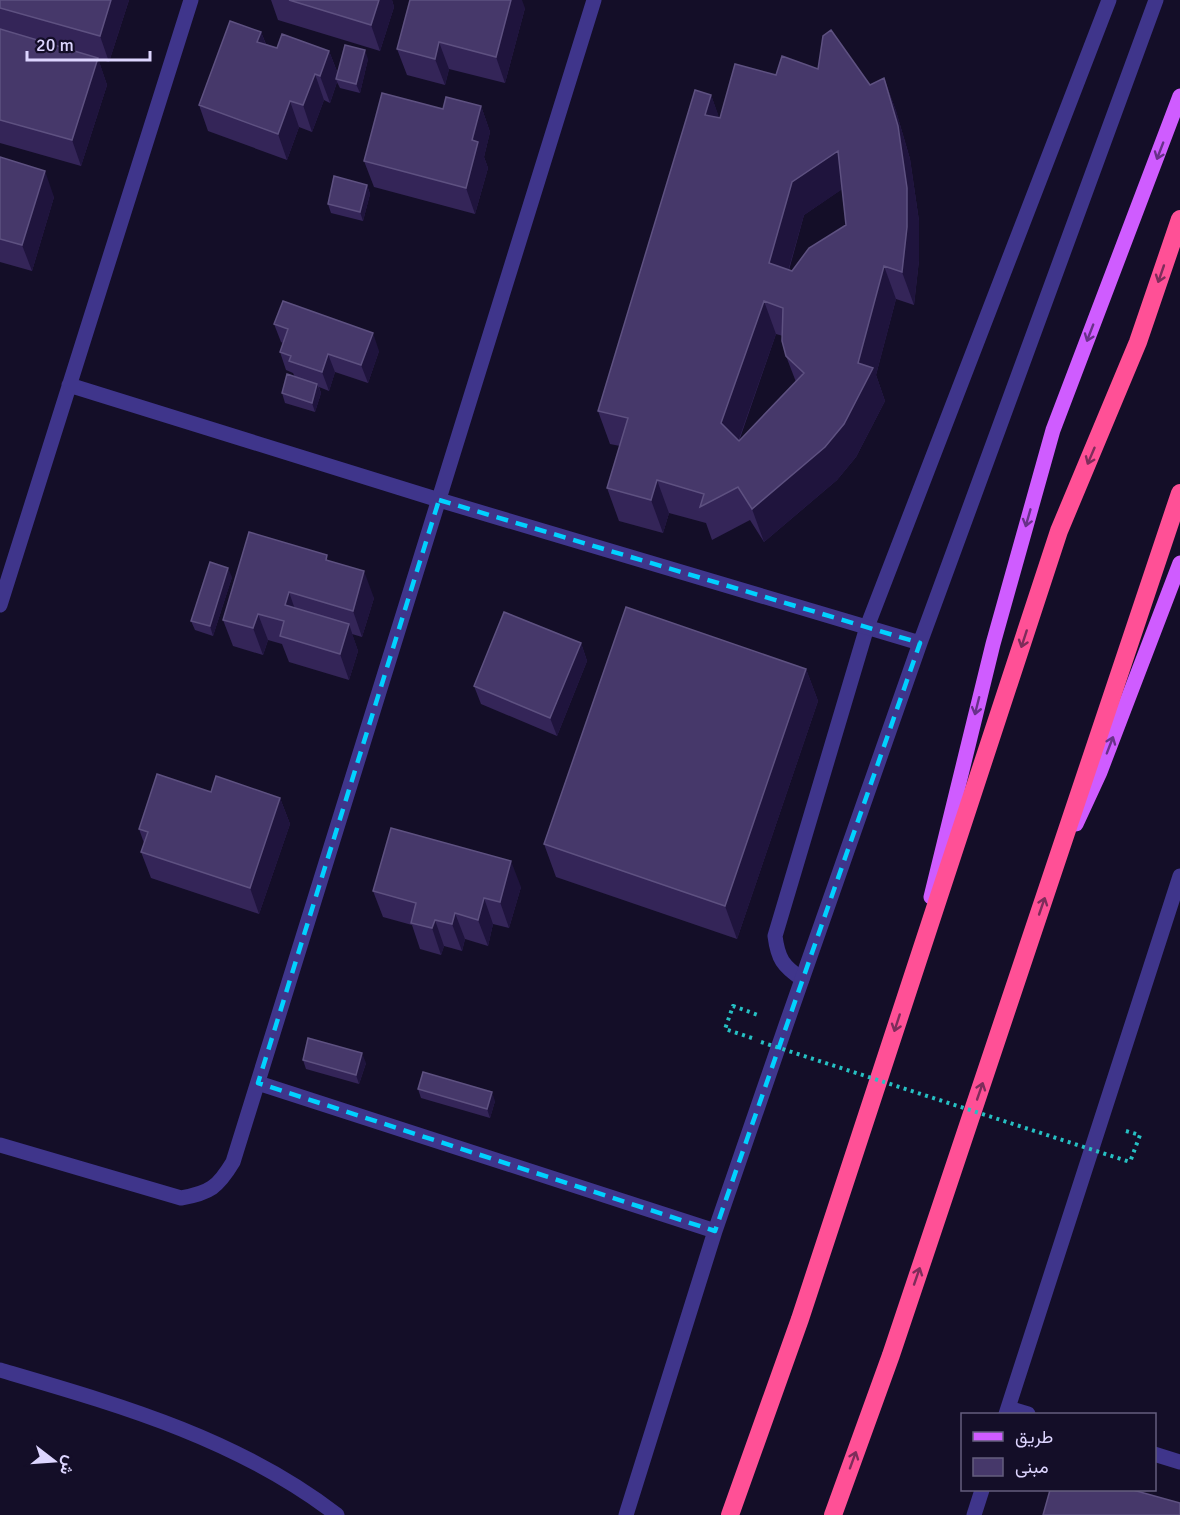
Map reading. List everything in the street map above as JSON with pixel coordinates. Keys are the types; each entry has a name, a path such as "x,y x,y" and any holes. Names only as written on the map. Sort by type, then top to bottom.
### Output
{"highway":[{"path":"730,1515 800,1319 1059,531 1138,342 1180,219"},
{"path":"833,1515 891,1355 1180,493"}],"main road":[{"path":"908,990 993,644 1053,430 1180,96"},
{"path":"1052,875 1100,772 1180,563"}],"street":[{"path":"0,605 191,0"},
{"path":"0,1145 181,1198 204,1194 222,1181 233,1162 594,0"},
{"path":"802,979 787,969 777,954 775,936 867,627 1109,0"},
{"path":"626,1515 715,1231 802,979 920,643 1156,0"},
{"path":"69,385 439,500 920,643"},
{"path":"1007,1411 1180,876"},
{"path":"258,1083 715,1231"},
{"path":"0,1370 101,1399 178,1426 252,1460 322,1503 337,1515"},
{"path":"1156,1454 1180,1462"},
{"path":"974,1515 982,1491"}],"path":[{"path":"786,1025 733,1006 725,1029 1130,1162 1140,1135"}],"highlighted area":[{"path":"439,500 920,643 715,1231 258,1083"}],"building":[{"path":"0,0 111,0 100,36 0,8"},
{"path":"289,0 379,0 371,25"},
{"path":"410,0 511,0 496,57 439,42 435,59 397,49"},
{"path":"230,21 261,32 257,42 277,48 282,34 329,51 320,76 315,74 303,105 290,101 278,134 199,105"},
{"path":"0,29 98,58 72,140 0,120"},
{"path":"831,30 870,85 884,78 898,126 907,188 907,227 902,272 884,266 858,363 873,368 844,424 825,447 752,509 738,487 700,507 704,494 657,480 651,500 607,488 628,418 598,411 695,90 711,95 705,115 720,118 735,64 776,75 782,56 818,69 823,36","holes":["838,151 846,225 809,248 792,271 769,263 792,182","764,301 783,308 782,341 786,356 804,373 739,441 721,423"]},
{"path":"345,45 365,50 356,84 336,79"},
{"path":"382,93 443,109 446,97 481,106 472,140 478,142 466,188 364,161"},
{"path":"0,157 45,171 22,245 0,239"},
{"path":"334,176 367,185 360,212 328,204"},
{"path":"283,301 373,333 361,365 328,354 322,372 289,361 291,356 280,352 288,329 274,324"},
{"path":"287,374 317,384 312,403 282,393"},
{"path":"249,532 327,555 326,560 364,571 353,611 289,592 285,605 349,624 340,654 280,636 284,621 258,614 253,628 223,620"},
{"path":"210,562 228,568 210,626 191,621"},
{"path":"626,607 806,669 725,906 544,844"},
{"path":"504,612 581,643 550,718 474,686"},
{"path":"157,774 211,792 216,776 280,798 250,888 141,852 148,832 139,829"},
{"path":"391,828 511,861 500,902 484,898 478,920 455,913 452,924 435,920 432,928 411,923 416,903 373,891"},
{"path":"308,1038 362,1053 356,1075 303,1060"},
{"path":"423,1072 492,1092 487,1109 418,1089"},
{"path":"1050,1491 1137,1491 1180,1503 1180,1515 1043,1515"}]}
